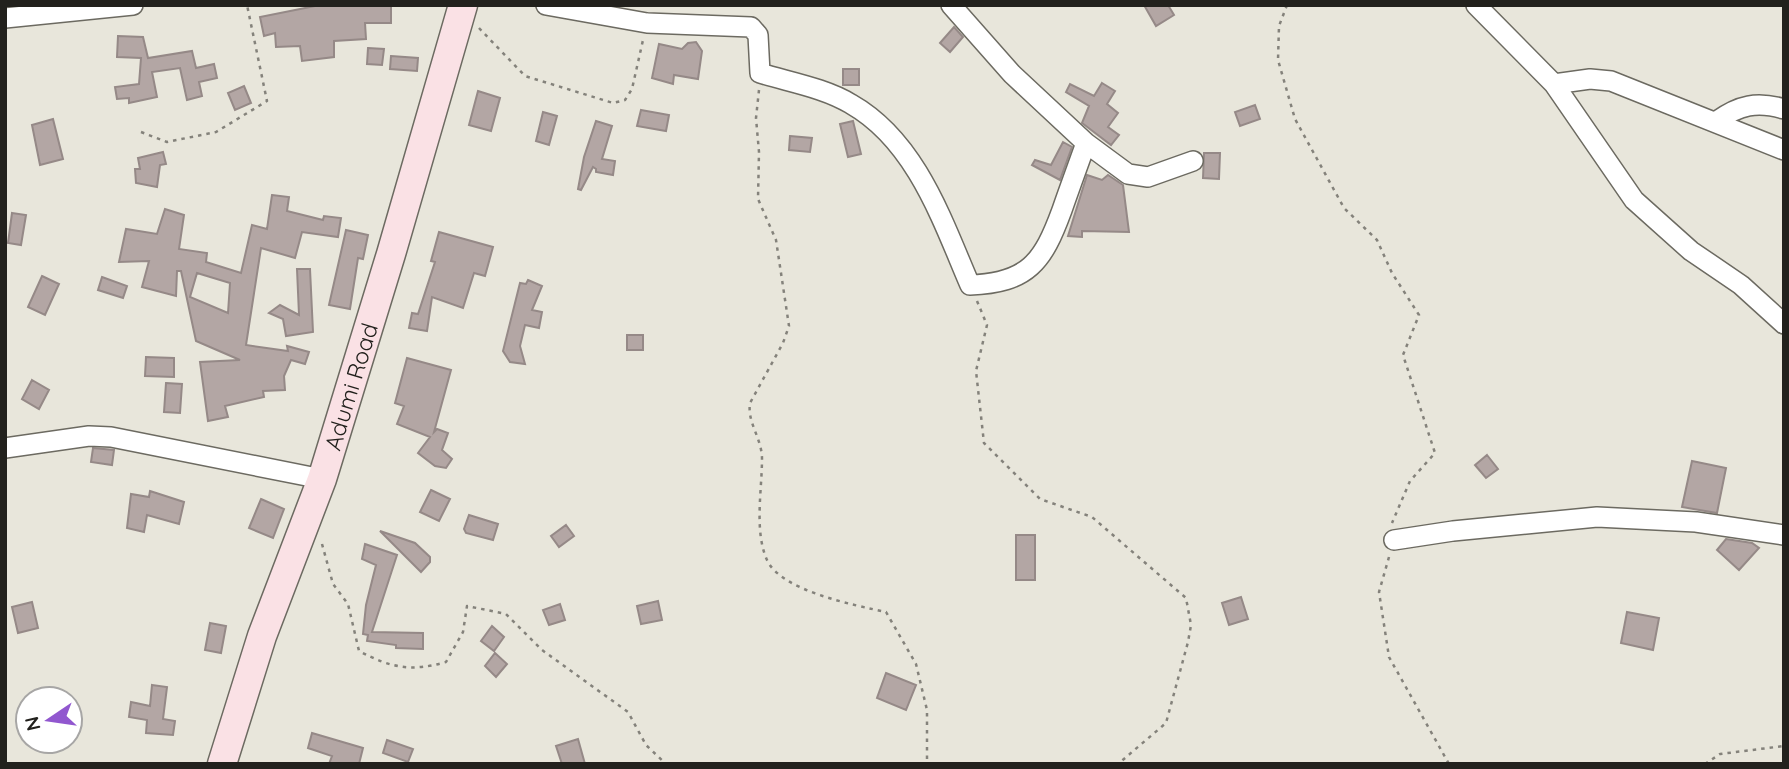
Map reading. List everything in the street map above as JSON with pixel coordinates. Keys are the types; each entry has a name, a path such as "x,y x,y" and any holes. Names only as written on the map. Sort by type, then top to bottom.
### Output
{"main road":[{"name":"Adumi Road","path":"222,764 262,636 322,479 463,6"}],"street":[{"path":"5,18 133,5"},
{"path":"546,5 647,23 751,27 758,35 760,73 849,102 870,115 889,135 920,177 970,285 995,284 1016,277 1032,267 1048,247 1086,143"},
{"path":"951,5 1012,74 1086,143 1128,174 1140,178 1193,161"},
{"path":"1476,5 1554,84 1634,200 1691,251 1741,285 1784,324"},
{"path":"1554,84 1590,79 1611,82 1717,121 1784,150"},
{"path":"1717,121 1734,109 1752,104 1784,109"},
{"path":"5,448 89,436 111,437 322,479"},
{"path":"1394,540 1453,531 1597,517 1696,522 1784,535"}],"path":[{"path":"141,132 167,142 216,132 267,101 247,5"},
{"path":"1287,5 1279,26 1278,60 1295,119 1345,208 1377,240 1392,273 1419,315 1403,355 1435,453 1410,481 1392,518 1394,540 1379,592 1389,657 1449,764"},
{"path":"463,6 485,38 525,76 613,103 625,100 632,89 647,23"},
{"path":"760,73 755,118 759,152 758,200 776,240 789,326 783,344 750,403 748,413 762,445 761,523 766,559 777,577 841,602 886,612 916,664 927,710 926,764"},
{"path":"970,285 986,325 976,371 984,443 1040,499 1092,517 1186,598 1191,625 1166,723 1118,764"},
{"path":"320,539 333,584 348,604 359,651 383,664 420,669 446,662 464,632 467,606 506,614 542,650 628,712 646,745 666,764"},
{"path":"1705,764 1720,754 1784,746"}],"building":[{"path":"320,5 391,5 391,23 365,23 366,39 334,41 334,57 302,61 300,46 276,47 275,33 264,36 260,17"},
{"path":"1144,5 1168,5 1174,15 1156,26"},
{"path":"954,27 963,37 950,52 940,43"},
{"path":"118,36 143,37 148,58 192,51 196,68 214,64 217,78 199,82 202,96 187,100 180,68 152,72 157,97 129,103 129,98 117,99 115,87 139,84 141,58 117,57"},
{"path":"696,42 702,51 698,79 674,75 673,84 652,78 659,44 682,49 688,43"},
{"path":"368,48 384,49 382,65 367,64"},
{"path":"391,56 418,58 417,71 390,69"},
{"path":"843,69 859,69 859,85 843,85"},
{"path":"1102,83 1115,91 1107,104 1118,113 1108,127 1119,135 1111,145 1082,123 1089,106 1066,92 1070,84 1094,96"},
{"path":"244,86 251,103 235,110 228,93"},
{"path":"478,91 500,98 491,131 469,125"},
{"path":"1255,105 1260,119 1240,126 1235,112"},
{"path":"641,110 669,115 666,131 637,126"},
{"path":"543,112 557,116 549,145 536,141"},
{"path":"53,119 63,159 40,165 32,125"},
{"path":"596,121 612,126 602,159 615,161 613,175 596,172 593,167 581,190 578,189 584,157"},
{"path":"853,121 861,154 848,157 840,124"},
{"path":"790,136 812,138 810,152 789,150"},
{"path":"1063,142 1072,147 1060,180 1032,165 1035,160 1051,165"},
{"path":"163,152 166,164 160,165 157,187 136,183 135,169 140,169 138,158"},
{"path":"1204,153 1220,153 1219,179 1203,178"},
{"path":"1087,175 1102,180 1108,175 1123,185 1129,232 1082,231 1082,237 1068,236"},
{"path":"272,195 289,197 287,211 323,220 324,216 341,218 338,237 302,232 295,258 261,248 246,345 288,351 287,346 309,352 305,364 291,360 284,376 285,390 263,391 264,397 225,406 228,417 208,421 200,362 240,360 196,341 181,271 177,271 176,296 142,287 149,261 119,262 126,229 157,234 165,209 184,215 179,249 207,253 206,262 241,273 252,225 267,229","holes":["197,273 230,283 228,313 190,297"]},
{"path":"12,213 26,215 21,245 8,243"},
{"path":"346,230 368,235 363,259 358,258 350,309 329,305"},
{"path":"439,232 493,247 485,276 474,273 463,308 432,297 427,331 409,328 412,313 418,314 435,262 431,261"},
{"path":"297,269 310,269 313,332 286,336 283,319 269,313 280,305 299,315"},
{"path":"42,276 59,284 45,315 28,307"},
{"path":"102,277 127,286 123,298 98,290"},
{"path":"528,280 542,286 532,310 542,312 539,328 525,325 520,346 525,364 510,362 503,351 520,283 526,284"},
{"path":"627,335 643,335 643,350 627,350"},
{"path":"146,357 174,358 174,377 145,376"},
{"path":"407,358 451,370 434,432 437,429 448,433 442,450 452,459 446,468 435,466 418,453 430,437 397,424 404,406 395,403"},
{"path":"32,380 49,390 39,409 22,399"},
{"path":"166,383 182,384 180,413 164,412"},
{"path":"93,448 114,450 112,465 91,462"},
{"path":"1487,455 1498,469 1486,478 1475,465"},
{"path":"1692,461 1726,468 1717,513 1682,507"},
{"path":"431,490 450,499 439,521 420,512"},
{"path":"150,491 184,502 179,524 147,515 144,532 127,528 131,494 149,497"},
{"path":"261,499 284,509 273,538 249,528"},
{"path":"469,515 498,524 493,540 466,533 464,529"},
{"path":"566,525 574,536 559,547 551,536"},
{"path":"380,531 415,543 430,557 430,562 421,572"},
{"path":"1016,535 1035,535 1035,580 1016,580"},
{"path":"1726,539 1752,543 1759,548 1739,570 1717,550"},
{"path":"365,544 397,555 372,632 423,633 423,649 396,648 396,645 367,641 368,635 363,634 366,605 376,565 362,559"},
{"path":"1241,597 1248,619 1229,625 1222,603"},
{"path":"658,601 662,620 641,624 637,606"},
{"path":"32,602 38,628 18,633 12,607"},
{"path":"560,604 565,620 549,625 543,610"},
{"path":"1627,612 1659,618 1653,650 1621,643"},
{"path":"210,623 226,626 221,653 205,650"},
{"path":"492,626 504,637 494,651 481,641"},
{"path":"495,653 507,664 496,677 485,666"},
{"path":"886,673 916,685 906,710 877,698"},
{"path":"152,685 167,687 163,719 175,721 173,735 146,733 147,720 129,717 131,702 150,706"},
{"path":"312,733 363,748 359,764 329,764 332,756 308,748"},
{"path":"578,739 585,764 562,764 556,746"},
{"path":"387,740 413,749 408,762 383,753"}]}
